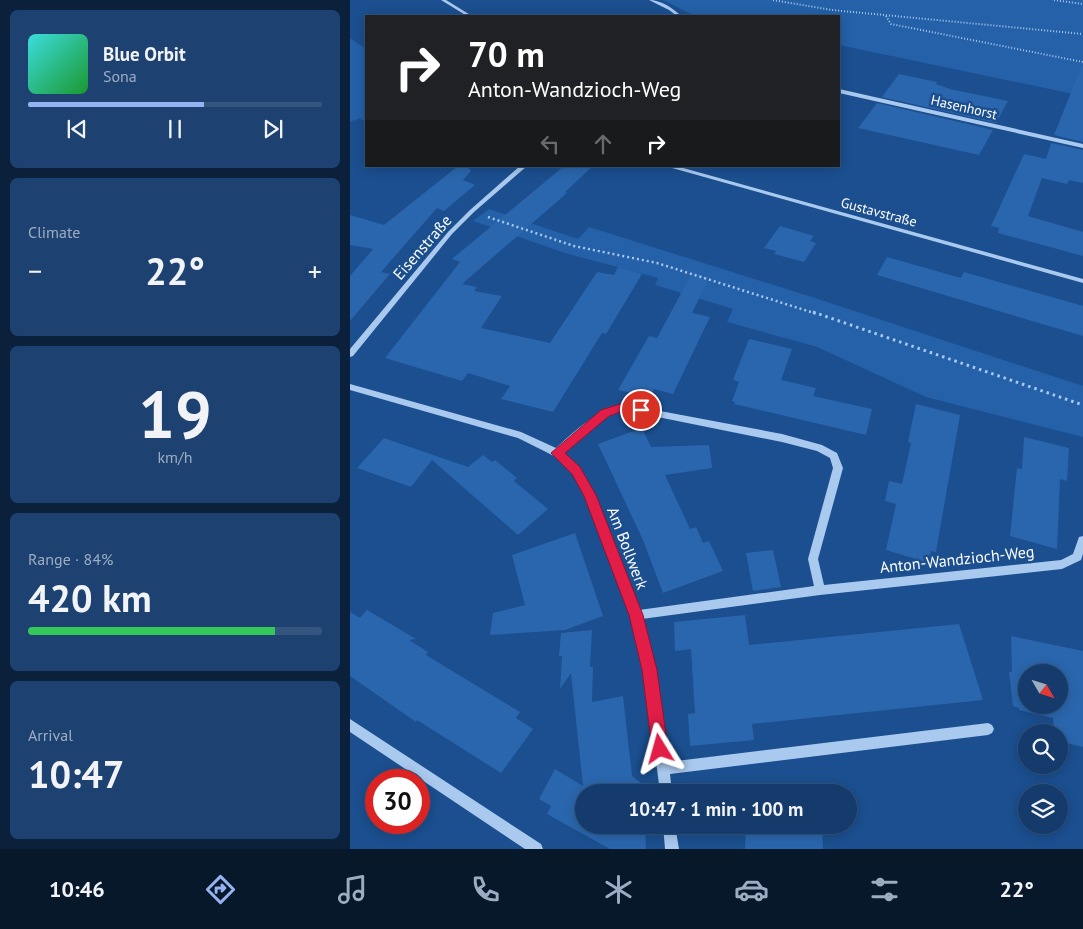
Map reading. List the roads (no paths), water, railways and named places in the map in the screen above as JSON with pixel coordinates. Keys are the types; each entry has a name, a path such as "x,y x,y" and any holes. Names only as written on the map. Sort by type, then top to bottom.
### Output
{"street":[{"path":"443,0 468,15"},
{"path":"651,0 671,9 678,15"},
{"name":"Hasenhorst","path":"840,91 1083,146"},
{"name":"Eisenstraße","path":"350,354 450,233 472,211 523,167"},
{"name":"Gustavstraße","path":"672,167 1083,281"},
{"name":"Am Bollwerk","path":"350,386 521,435 557,453 576,470 590,495 636,615 650,670 665,784"},
{"path":"557,453 597,418 613,409 623,407 782,438 828,451 834,456 838,468 813,559 820,590"},
{"name":"Anton-Wandzioch-Weg","path":"636,615 820,590 1062,564 1077,557 1083,540"},
{"path":"350,725 536,849"},
{"path":"663,769 988,728"},
{"path":"670,834 672,849"}]}
